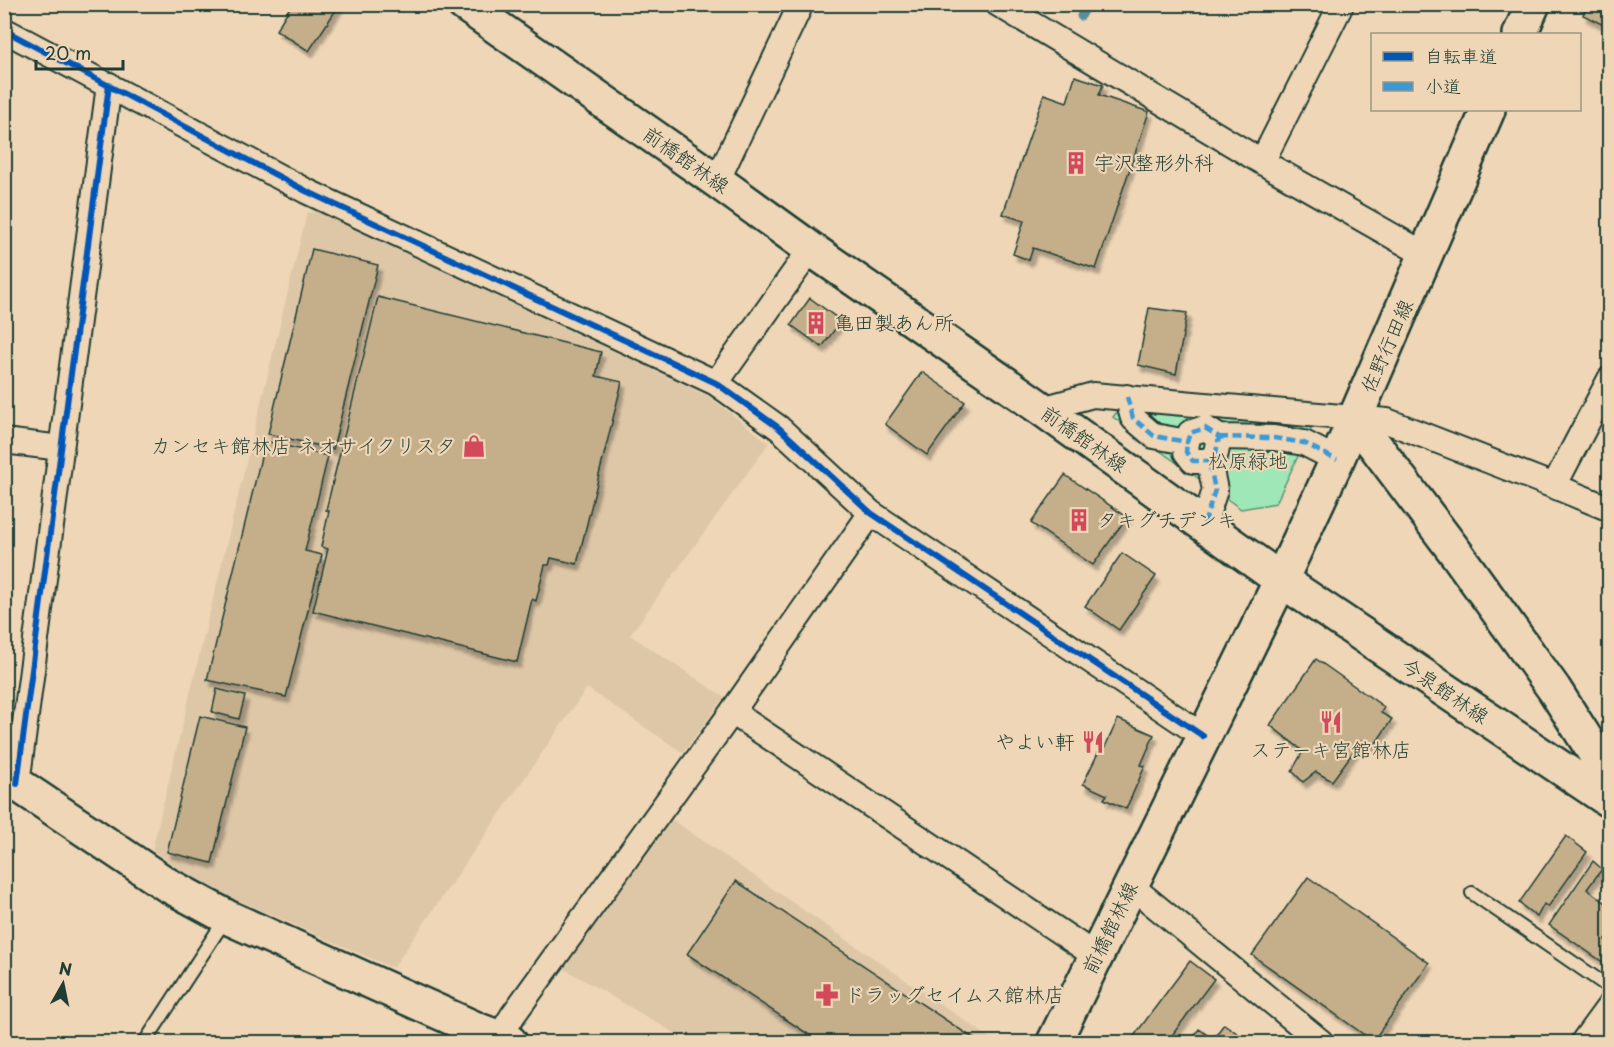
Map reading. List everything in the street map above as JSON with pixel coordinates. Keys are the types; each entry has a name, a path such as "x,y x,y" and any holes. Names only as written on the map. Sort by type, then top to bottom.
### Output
{"main road":[{"name":"前橋館林線","path":"464,4 1042,409 1281,580 1054,1042"},
{"path":"1520,33 1533,4"},
{"name":"佐野行田線","path":"1281,580 1337,460 1488,111"},
{"path":"1355,419 1554,688 1610,777"},
{"name":"今泉館林線","path":"1281,580 1610,801"},
{"path":"11,783 166,884 227,917 491,1038"}],"street":[{"path":"717,182 801,4"},
{"path":"998,4 1262,162 1426,255"},
{"path":"1262,162 1341,5 1339,4"},
{"path":"4,30 306,191 716,383 779,428 871,513 1203,736"},
{"path":"11,783 61,448 109,85"},
{"path":"716,383 811,249"},
{"path":"1554,486 1610,379"},
{"path":"1042,409 1093,395 1387,421 1610,509"},
{"path":"1127,397 1133,418 1154,436 1187,442"},
{"path":"1219,437 1216,453 1209,461 1193,461 1186,452 1190,433 1205,428 1219,437 1274,438 1304,443 1337,460"},
{"path":"4,441 61,448"},
{"path":"1204,525 1215,490 1209,461"},
{"path":"491,1038 513,1015 732,712 871,513"},
{"path":"732,712 1096,956"},
{"path":"1130,885 1321,1042"},
{"path":"1582,1042 1610,1005"}],"lane":[{"path":"1472,893 1610,988"},
{"path":"146,1042 227,917"}],"shaded area":[{"path":"321,211 710,397 769,443 630,635 724,697 683,753 587,688 393,968 201,884 152,850 307,213"},
{"path":"671,819 996,1042 690,1042 563,968"}],"green space":[{"name":"松原緑地","path":"1122,405 1313,424 1276,503 1241,509 1113,417"}],"building":[{"path":"292,4 340,4 309,51 276,30"},
{"path":"1588,4 1610,4 1610,28 1583,15"},
{"name":"宇沢整形外科","path":"1075,76 1103,85 1099,95 1149,112 1096,269 1033,248 1029,260 1013,254 1024,221 1003,214 1044,94 1067,102"},
{"path":"312,249 378,265 333,449 268,434"},
{"name":"カンセキ館林店 ネオサイクリスタ","path":"378,297 601,352 596,376 622,382 577,564 551,558 549,565 545,565 536,601 532,599 517,662 313,611 328,549 321,547 329,511 326,510"},
{"name":"亀田製あん所","path":"810,298 841,321 822,347 791,325"},
{"path":"1149,308 1187,313 1176,374 1138,365"},
{"path":"922,372 965,402 927,455 885,424"},
{"path":"265,441 328,456 305,551 322,555 286,697 207,680"},
{"name":"タキグチデンキ","path":"1065,475 1127,517 1093,565 1031,523"},
{"path":"1122,553 1156,576 1119,630 1085,606"},
{"name":"ステーキ宮館林店","path":"1316,659 1384,707 1381,713 1392,719 1374,746 1362,740 1332,781 1316,772 1303,782 1292,771 1303,751 1270,725"},
{"path":"217,689 245,696 239,719 212,712"},
{"path":"200,716 245,727 212,863 167,852"},
{"path":"1118,719 1154,735 1141,765 1145,766 1126,809 1104,799 1107,795 1083,784 1101,747 1104,749"},
{"path":"1566,836 1587,852 1548,907 1544,904 1537,917 1519,903"},
{"path":"1593,861 1602,869 1587,889 1610,906 1610,935 1605,940 1610,944 1610,967 1549,925"},
{"path":"1308,877 1429,963 1373,1041 1252,955"},
{"path":"736,881 979,1042 820,1042 687,954"},
{"path":"1190,961 1214,979 1167,1042 1143,1042 1134,1036"},
{"path":"1224,1024 1250,1042 1190,1042 1199,1029 1213,1039"}],"waterway":[{"path":"1081,16 1088,4"}],"marked path":[{"path":"1127,397 1133,418 1154,436 1187,442 1190,433 1205,428 1219,437 1216,453 1209,461 1193,461 1186,452 1187,442"},
{"path":"1219,437 1274,438 1304,443 1337,460"},
{"path":"1204,524 1215,490 1209,461"}],"cycle path":[{"path":"4,30 306,191 716,383 779,428 871,513 1203,736"},
{"path":"17,784 109,85"}],"place":[{"name":"宇沢整形外科","path":"1076,163"},
{"name":"亀田製あん所","path":"816,323"},
{"name":"カンセキ館林店 ネオサイクリスタ","path":"474,446"},
{"name":"タキグチデンキ","path":"1079,520"},
{"name":"ステーキ宮館林店","path":"1331,722"},
{"name":"やよい軒","path":"1093,742"},
{"name":"ドラッグセイムス館林店","path":"827,995"}]}
